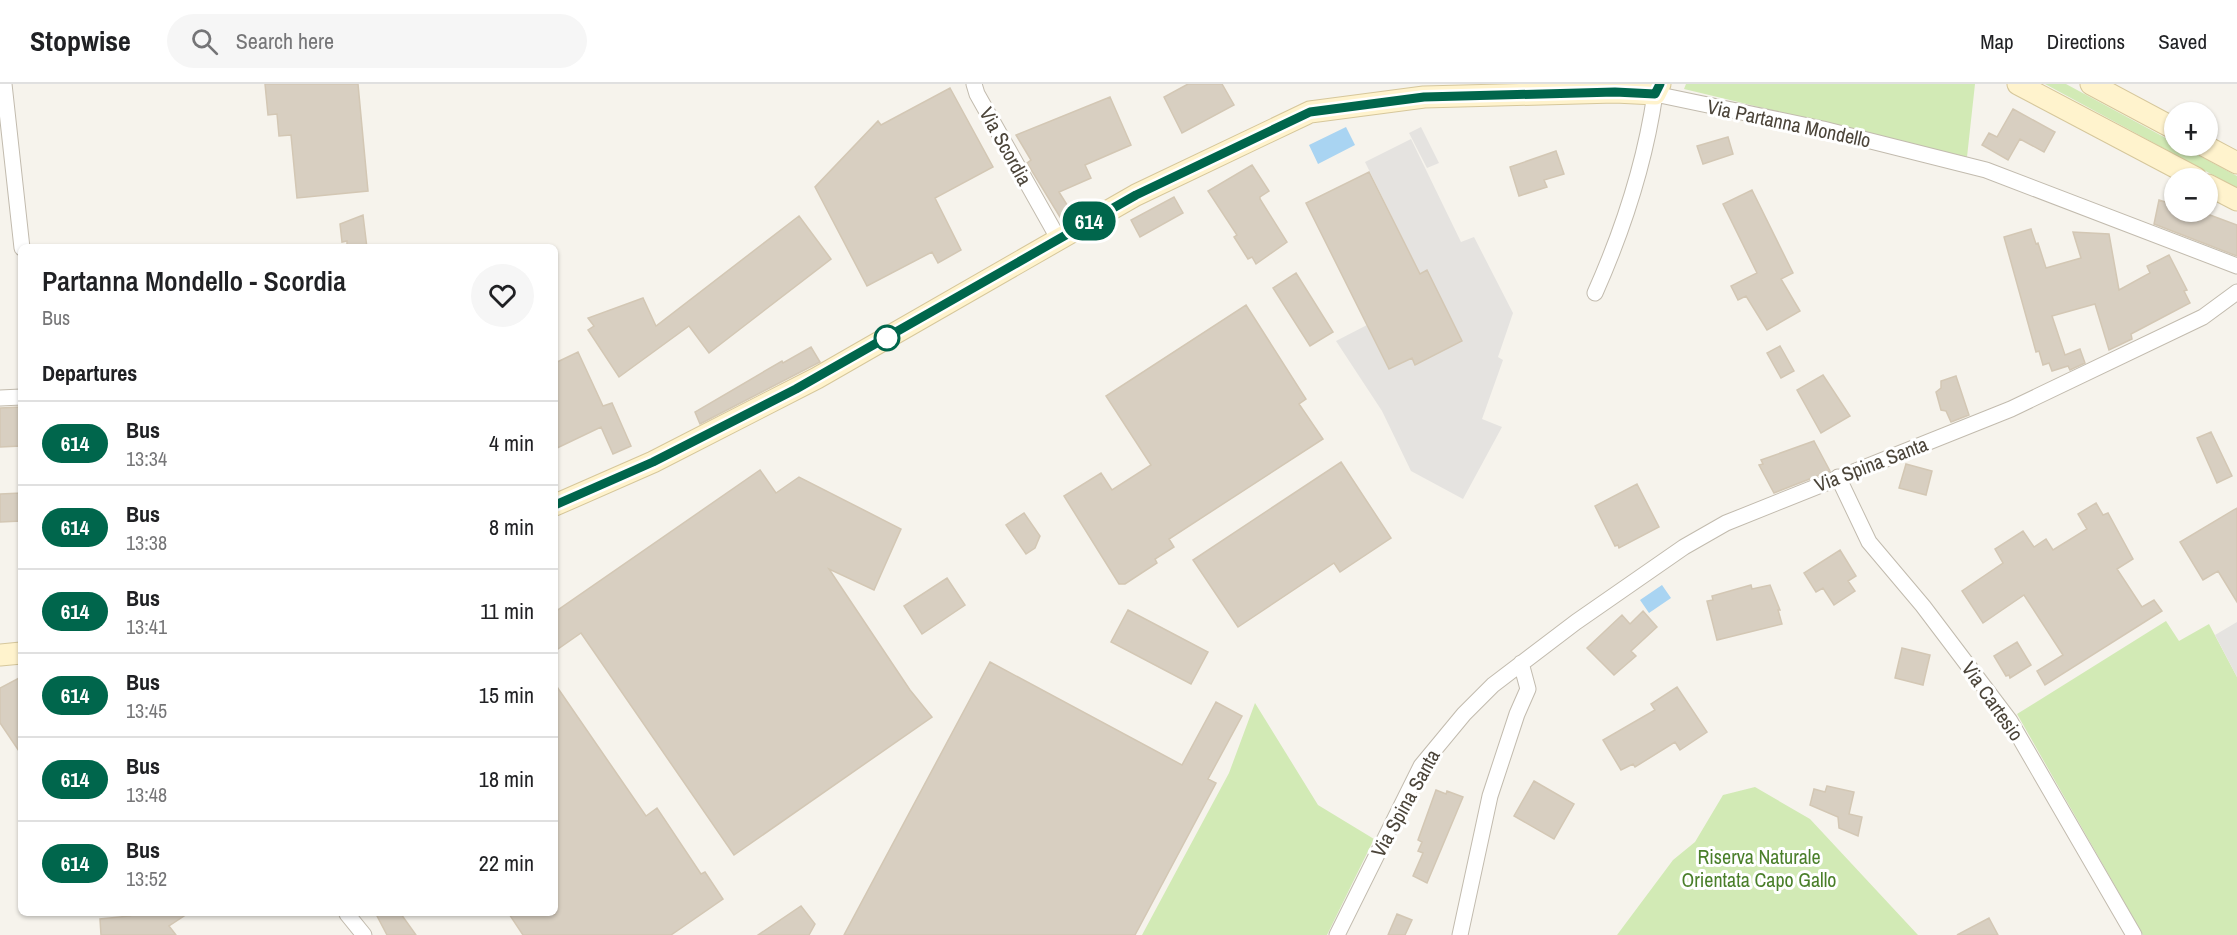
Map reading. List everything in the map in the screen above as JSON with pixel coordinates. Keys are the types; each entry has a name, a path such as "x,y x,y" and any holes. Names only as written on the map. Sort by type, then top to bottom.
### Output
{"main road":[{"path":"2018,84 2177,168"},
{"path":"2091,84 2164,123"},
{"name":"Via Partanna Mondello","path":"558,504 653,462 817,378 1147,189 1310,112 1424,97 1616,88 1658,89"},
{"path":"2218,153 2237,163"},
{"path":"2218,190 2237,200"},
{"path":"0,656 18,653"}],"street":[{"path":"4,84 5,137 21,244"},
{"name":"Via Scordia","path":"975,84 977,94 1058,238"},
{"path":"1595,293 1614,251 1635,187 1658,89"},
{"name":"Via Partanna Mondello","path":"1658,89 1986,170 2237,266"},
{"name":"Via Spina Santa","path":"1337,935 1421,766 1464,714 1493,685 1521,663 1684,547 1726,523 2011,409 2203,317 2237,292"},
{"path":"0,398 18,397"},
{"name":"Via Cartesio","path":"1838,477 1869,542 1923,606 2010,721 2134,935"},
{"path":"1459,933 1490,796 1517,714 1528,689 1521,663"},
{"path":"349,916 364,935"}],"green space":[{"path":"1686,84 1975,84 1967,157 1684,89"},
{"path":"2045,84 2066,84 2164,137 2164,148"},
{"path":"2178,156 2200,156 2237,176 2237,188 2218,178 2218,168 2200,168"},
{"path":"2166,621 2179,641 2209,624 2237,677 2237,935 2143,935 2017,714"},
{"path":"1255,703 1318,805 1374,839 1327,935 1142,935 1229,773"},
{"name":"Riserva Naturale Orientata Capo Gallo","path":"1755,787 1810,819 1918,935 1617,935 1673,860 1695,842 1723,795"}],"shaded area":[{"path":"1421,127 1439,163 1427,168 1409,133"},
{"path":"1411,139 1461,242 1474,237 1513,313 1498,357 1503,360 1482,419 1502,427 1463,499 1411,471 1382,411 1336,341 1367,325 1389,369 1412,358 1416,364 1462,341 1427,271 1420,274 1365,162"},
{"path":"2237,622 2237,677 2215,635"}],"water":[{"path":"1346,127 1355,145 1318,164 1309,145"},
{"path":"1662,585 1671,598 1649,613 1640,600"}],"building":[{"path":"265,84 358,84 368,191 297,198 291,135 279,136 277,114 268,115"},
{"path":"1188,84 1222,84 1234,105 1182,133 1164,97"},
{"path":"950,88 993,167 935,198 961,250 938,263 932,252 867,286 815,187 878,121 881,125"},
{"path":"1110,97 1131,145 1085,165 1091,178 1059,192 1074,216 1063,222 1027,163 1031,160 1016,135"},
{"path":"2013,109 2055,132 2044,152 2020,139 2008,160 1982,145 1989,133 1997,137"},
{"path":"1728,137 1733,154 1703,164 1697,146"},
{"path":"1556,151 1564,174 1544,180 1547,187 1519,196 1510,167"},
{"path":"1252,165 1269,191 1260,199 1287,242 1256,264 1252,257 1248,259 1234,237 1237,235 1208,191"},
{"path":"1369,172 1420,274 1427,270 1462,341 1415,365 1412,358 1389,369 1306,203"},
{"path":"1752,190 1793,273 1781,279 1800,311 1767,330 1746,296 1738,300 1731,286 1757,273 1723,204"},
{"path":"1174,197 1183,213 1140,237 1131,220"},
{"path":"2159,200 2164,202 2164,222 2218,222 2218,218 2237,225 2237,256 2154,224"},
{"path":"363,215 367,244 342,242 340,224"},
{"path":"799,216 831,259 709,353 689,326 619,377 588,330 594,326 588,318 643,298 656,326"},
{"path":"2031,229 2046,268 2081,258 2073,232 2109,234 2119,290 2150,273 2147,266 2169,255 2187,290 2184,291 2190,303 2131,334 2132,339 2109,350 2095,304 2052,316 2065,355 2080,349 2085,363 2070,370 2068,366 2052,371 2049,363 2043,365 2039,351 2036,352 2004,237"},
{"path":"1296,273 1333,332 1310,346 1273,288"},
{"path":"1246,305 1306,399 1299,404 1323,439 1169,539 1174,547 1155,559 1157,563 1125,584 1119,584 1064,496 1101,473 1112,490 1151,465 1106,396"},
{"path":"1780,346 1794,371 1781,378 1767,353"},
{"path":"811,347 820,362 700,424 695,412 782,361 783,363"},
{"path":"578,352 603,406 612,403 631,446 613,454 601,427 558,448 558,362"},
{"path":"1823,375 1850,416 1821,433 1797,390"},
{"path":"1956,376 1969,415 1951,422 1946,411 1941,410 1936,392 1941,388 1941,381"},
{"path":"18,407 18,446 0,447 0,408"},
{"path":"2211,432 2232,476 2217,483 2197,438"},
{"path":"1814,441 1830,471 1774,493 1759,465 1763,464 1761,460"},
{"path":"1341,462 1391,538 1340,572 1334,563 1238,627 1193,560"},
{"path":"1906,464 1932,471 1926,495 1899,488"},
{"path":"760,470 776,493 799,477 901,529 874,590 829,569 910,690 932,717 734,855 581,633 558,649 558,610"},
{"path":"1637,484 1659,527 1619,548 1618,545 1615,546 1595,506"},
{"path":"18,493 18,521 0,522 0,494"},
{"path":"2096,503 2103,515 2108,513 2133,559 2117,569 2142,607 2154,600 2162,611 2045,685 2037,671 2063,655 2024,595 1983,623 1962,591 2003,563 1995,549 2023,531 2034,547 2046,539 2053,550 2087,529 2078,514"},
{"path":"2237,508 2237,602 2218,571 2203,580 2180,542"},
{"path":"1024,513 1040,536 1035,548 1026,554 1006,525"},
{"path":"1840,550 1856,576 1848,581 1855,591 1834,605 1823,588 1816,592 1804,573"},
{"path":"947,578 965,605 922,634 904,606"},
{"path":"1751,585 1752,589 1770,585 1780,610 1778,610 1782,624 1717,640 1707,601 1713,600 1712,596"},
{"path":"1128,610 1208,652 1191,684 1111,642"},
{"path":"1643,611 1657,627 1631,651 1636,656 1614,675 1587,648 1622,615 1630,624"},
{"path":"2017,642 2031,665 2010,678 2009,675 2006,676 1994,656"},
{"path":"1902,648 1930,655 1923,685 1895,678"},
{"path":"990,662 1182,765 1216,702 1242,716 1208,779 1216,783 1135,935 844,935"},
{"path":"18,679 18,750 0,723 0,688"},
{"path":"1677,687 1707,732 1680,750 1675,742 1635,767 1633,764 1621,770 1603,740 1655,710 1651,704"},
{"path":"558,688 646,816 657,808 701,874 705,872 723,899 671,935 523,935 510,916 558,916"},
{"path":"1534,781 1574,804 1554,839 1514,816"},
{"path":"1827,786 1854,792 1849,814 1862,817 1858,836 1839,828 1838,817 1810,805 1814,789 1825,792"},
{"path":"1436,790 1463,797 1427,883 1413,876 1423,853 1418,851 1422,842 1418,840"},
{"path":"801,906 815,924 809,935 758,935"},
{"path":"1397,914 1412,920 1405,935 1388,935"},
{"path":"130,916 184,916 169,926 176,935 101,935 100,919"},
{"path":"377,916 402,916 416,935 387,935"},
{"path":"1989,918 1998,935 1957,935"}],"bus line":[{"name":"614","path":"558,504 653,462 817,378 1136,195 1286,121 1310,112 1337,107 1424,97 1615,92 1655,94 1660,84"}]}
